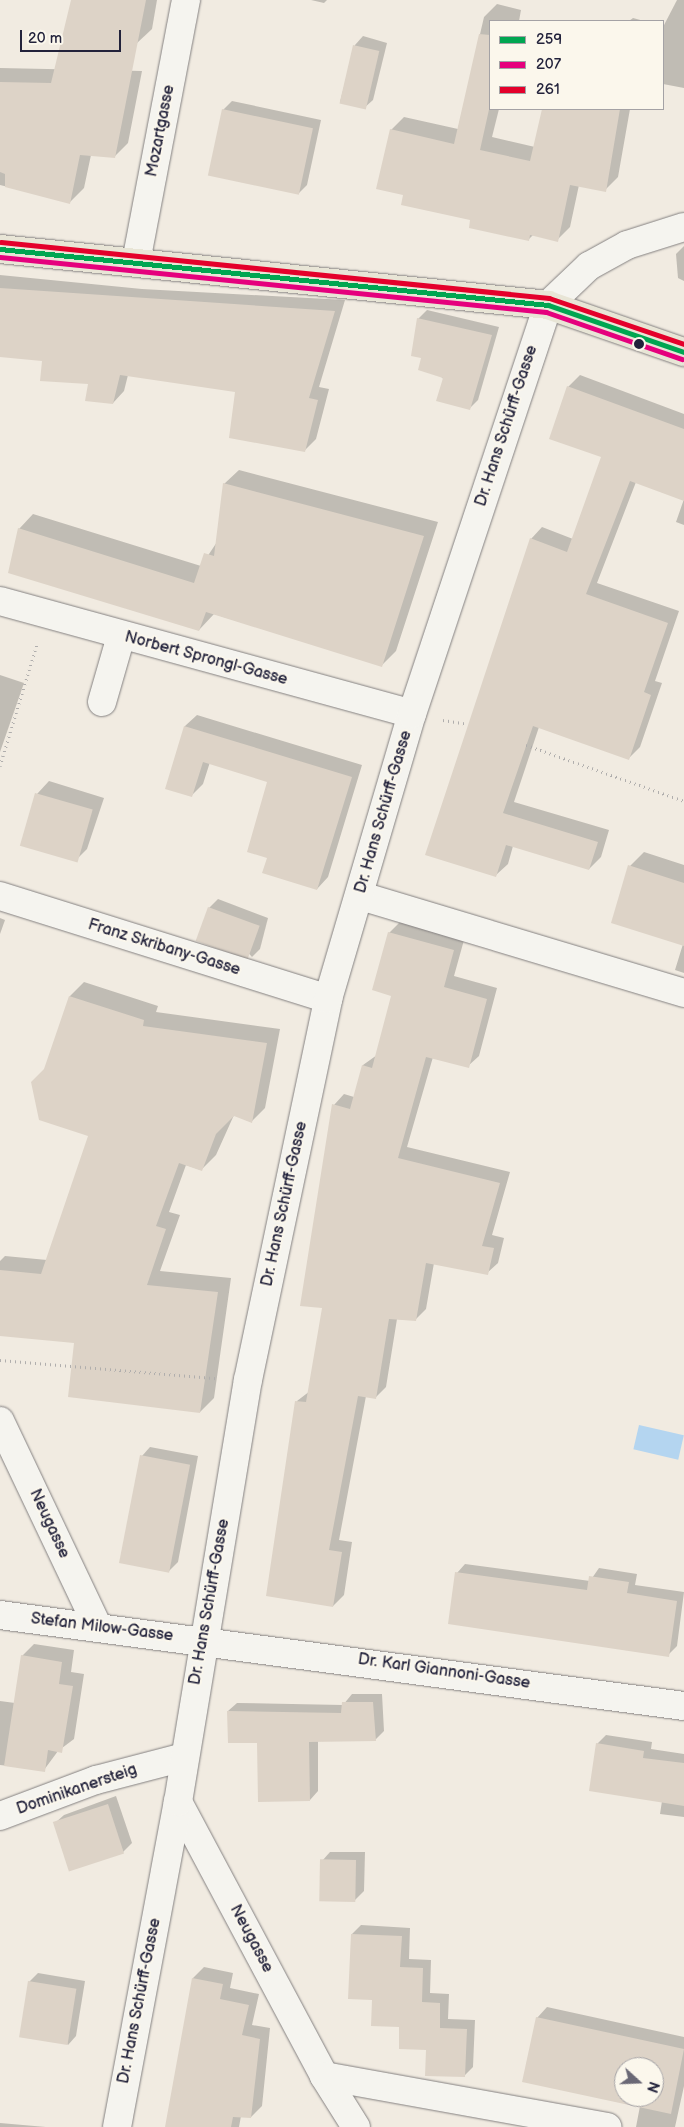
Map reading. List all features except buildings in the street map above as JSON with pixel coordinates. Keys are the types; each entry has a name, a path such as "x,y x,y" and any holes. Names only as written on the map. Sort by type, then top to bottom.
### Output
{"main road":[{"path":"0,249 548,305 684,352"}],"street":[{"name":"Mozartgasse","path":"136,262 186,0"},
{"path":"548,305 589,266 627,245 684,227"},
{"name":"Dr. Hans Schürff-Gasse","path":"117,2127 178,1802 203,1640 248,1380 328,999 361,896 412,714 548,305"},
{"name":"Norbert Sprongl-Gasse","path":"0,601 121,636 412,714"},
{"path":"102,702 121,636"},
{"name":"Franz Skribany-Gasse","path":"0,896 328,999"},
{"path":"361,896 684,993"},
{"name":"Neugasse","path":"0,1421 98,1627"},
{"name":"Stefan Milow-Gasse","path":"0,1615 203,1640"},
{"name":"Dr. Karl Giannoni-Gasse","path":"203,1640 684,1706"},
{"name":"Dominikanersteig","path":"0,1816 96,1780 184,1757"},
{"name":"Neugasse","path":"178,1802 324,2076 356,2127"},
{"path":"324,2076 607,2127"}],"path":[{"path":"0,766 47,615"},
{"path":"526,745 684,801"},
{"path":"0,1360 248,1380"}],"water":[{"path":"639,1425 684,1435 678,1460 633,1449"}],"transit line":[{"name":"261","path":"1,242 549,298 684,344"},
{"name":"259","path":"0,249 548,305 684,352"},
{"name":"207","path":"0,257 546,312 682,359"}]}
